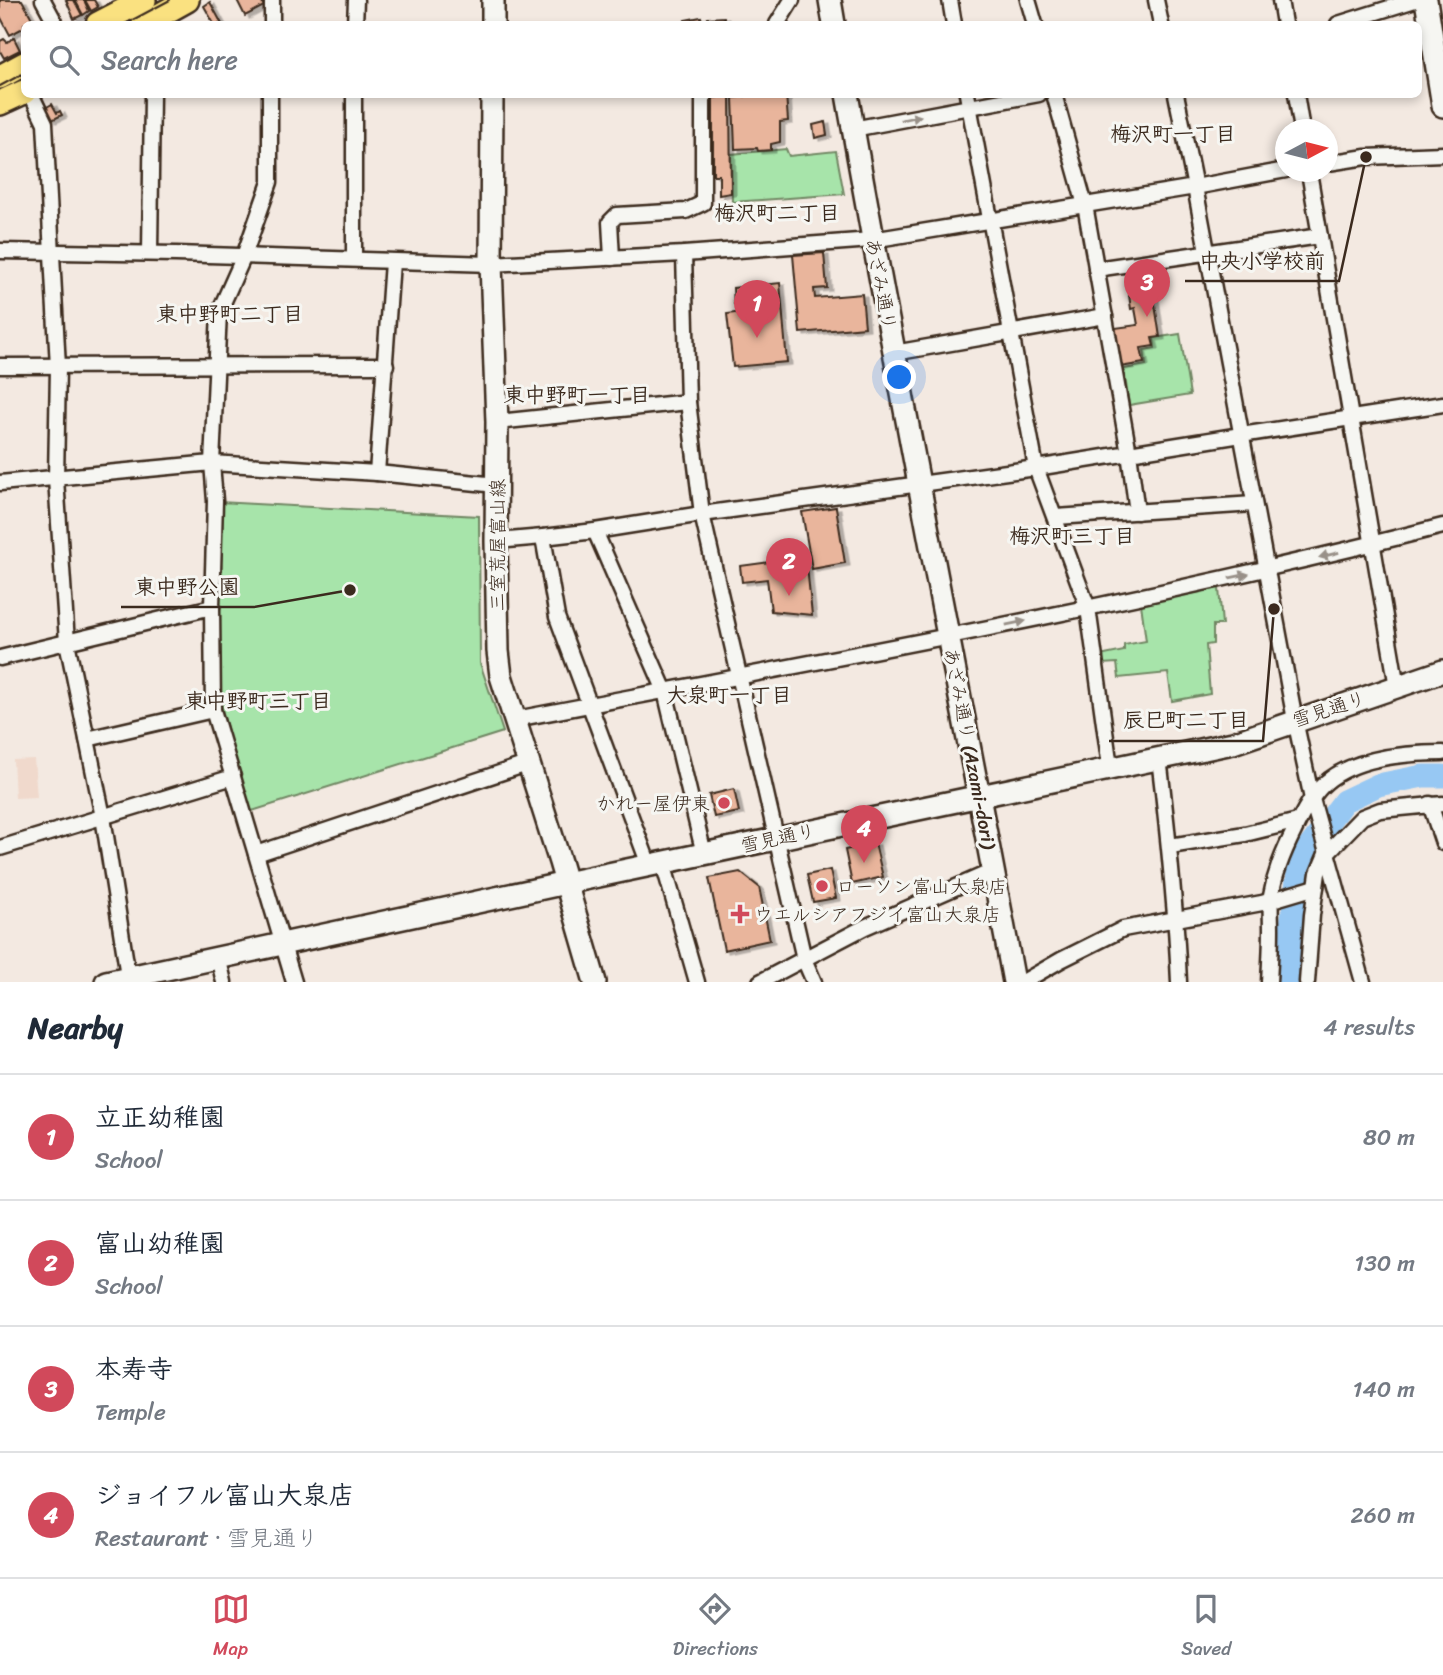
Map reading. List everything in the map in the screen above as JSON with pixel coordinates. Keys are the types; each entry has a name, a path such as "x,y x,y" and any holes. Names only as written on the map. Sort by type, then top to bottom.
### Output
{"main road":[{"path":"104,21 144,0"},
{"path":"149,21 187,0"},
{"path":"0,77 21,66"},
{"path":"0,103 21,93"}],"street":[{"path":"43,0 54,21"},
{"path":"272,0 272,21"},
{"path":"355,21 356,0"},
{"path":"493,0 493,21"},
{"path":"779,21 792,0"},
{"path":"830,0 834,21"},
{"path":"950,0 954,21"},
{"path":"1028,0 1034,21"},
{"path":"1156,0 1160,21"},
{"path":"1280,0 1284,21"},
{"path":"1348,21 1415,0"},
{"path":"1426,0 1443,106"},
{"path":"33,98 45,123 58,367 56,479 67,642 103,817 128,979"},
{"path":"150,253 152,98"},
{"path":"270,98 270,182 244,256 219,312 212,464 215,501 213,710 293,982"},
{"path":"354,98 354,259"},
{"name":"三室荒屋富山線","path":"492,98 491,264 497,422 499,659 501,676 530,763 595,982"},
{"path":"612,258 610,222 617,215 686,211 703,203 703,98"},
{"name":"あざみ通り","path":"848,98 872,240 950,637"},
{"path":"853,129 968,101 998,98"},
{"path":"1055,98 1085,205 1138,512"},
{"path":"1177,98 1295,720 1326,854 1363,982"},
{"path":"1297,98 1300,119"},
{"path":"968,101 1037,468 1088,608 1110,768"},
{"path":"1338,161 1366,157 1443,154"},
{"path":"0,251 491,264 684,254 872,240 1275,172"},
{"path":"1311,182 1397,687"},
{"path":"1096,269 1320,236"},
{"path":"684,254 688,402 702,514 804,958 814,982"},
{"path":"377,473 392,262"},
{"path":"894,353 1105,316"},
{"path":"0,366 386,365"},
{"path":"497,422 688,402"},
{"path":"496,541 595,531 1037,468 1443,404"},
{"path":"0,483 212,464 377,473 497,485"},
{"path":"1056,517 1254,504"},
{"path":"516,719 950,637 1266,570 1443,526"},
{"path":"595,531 664,691 704,854"},
{"path":"544,537 557,617 656,864 697,982"},
{"path":"0,658 212,607"},
{"name":"あざみ通り (Azami-dori)","path":"950,637 1014,982"},
{"name":"雪見通り","path":"106,982 1233,743 1443,671"},
{"path":"87,739 213,710"},
{"path":"1269,982 1270,900 1276,870 1298,821 1322,785 1342,771 1371,760 1443,753"},
{"path":"1159,758 1177,920 1179,982"},
{"path":"256,854 530,763"},
{"path":"0,848 233,777"},
{"path":"1307,982 1313,888 1318,873 1326,854 1362,817 1380,810 1437,804 1443,843"},
{"path":"1170,846 1245,834 1298,821"},
{"path":"760,982 865,927 993,871"},
{"path":"1023,982 1123,929 1262,903 1313,888"},
{"path":"218,957 224,982"}],"shaded area":[{"path":"34,759 37,797 15,798 13,760"}],"green space":[{"path":"786,149 789,156 836,151 844,194 732,202 731,154"},
{"path":"1180,334 1190,395 1129,405 1124,369 1146,365 1144,350 1155,348 1154,338"},
{"path":"219,502 479,516 480,663 503,732 249,812 220,702"},
{"path":"1219,588 1222,625 1213,625 1213,644 1206,645 1210,694 1172,701 1168,673 1119,678 1117,663 1102,664 1100,656 1124,651 1124,645 1146,641 1141,604"}],"building":[{"path":"0,0 22,0 33,21 21,21 21,29 10,35 0,16"},
{"path":"66,0 74,0 82,15 74,19"},
{"path":"75,0 84,0 89,11 83,15"},
{"path":"85,0 94,0 98,7 91,11"},
{"path":"237,0 260,0 264,6 245,16"},
{"path":"210,2 220,21 212,21 204,6"},
{"path":"701,17 702,21 685,21"},
{"path":"724,17 725,21 708,21 708,18"},
{"path":"14,38 20,50 4,58 0,51 0,41 4,39 7,42"},
{"path":"713,98 730,98 731,193 719,195 719,175 713,175"},
{"path":"733,98 786,98 788,121 780,122 780,142 771,144 771,150 735,149"},
{"path":"52,104 57,113 60,111 62,115 52,120 45,108"},
{"path":"825,122 827,135 815,138 813,125"},
{"path":"824,253 827,288 814,289 815,298 862,294 865,327 800,333 793,255"},
{"path":"1151,278 1160,337 1152,338 1154,346 1141,348 1144,363 1120,367 1115,328 1138,325 1135,308 1131,309 1127,281"},
{"path":"780,283 787,362 733,367 727,314 750,311 749,303 734,304 733,288"},
{"path":"836,507 845,563 812,569 802,512"},
{"path":"806,557 812,615 771,611 767,579 742,582 740,566"},
{"name":"かれー屋伊東","path":"734,789 739,812 714,817 709,795"},
{"path":"875,843 883,877 852,884 845,850"},
{"name":"ローソン富山大泉店","path":"830,870 836,898 813,902 807,875"},
{"name":"ウエルシアフジイ富山大泉店","path":"740,872 759,887 770,940 724,950 709,878"}],"waterway":[{"path":"1287,982 1298,873 1307,850 1344,801 1378,785 1423,776 1443,776"}],"tram line":[{"path":"131,21 170,0"},
{"path":"0,86 21,75"}],"place":[{"name":"中央小学校前","path":"1366,157"},
{"name":"本寿寺","path":"1147,317"},
{"name":"立正幼稚園","path":"757,338"},
{"name":"東中野公園","path":"350,590"},
{"name":"富山幼稚園","path":"789,596"},
{"name":"辰巳町二丁目","path":"1274,609"},
{"name":"かれー屋伊東","path":"724,803"},
{"name":"ジョイフル富山大泉店","path":"864,863"},
{"name":"ローソン富山大泉店","path":"822,886"},
{"name":"ウエルシアフジイ富山大泉店","path":"740,914"}],"district":[{"name":"梅沢町一丁目","path":"1173,134"},
{"name":"梅沢町二丁目","path":"777,213"},
{"name":"東中野町二丁目","path":"230,314"},
{"name":"東中野町一丁目","path":"577,395"},
{"name":"梅沢町三丁目","path":"1072,536"},
{"name":"大泉町一丁目","path":"729,695"},
{"name":"東中野町三丁目","path":"258,701"}]}
